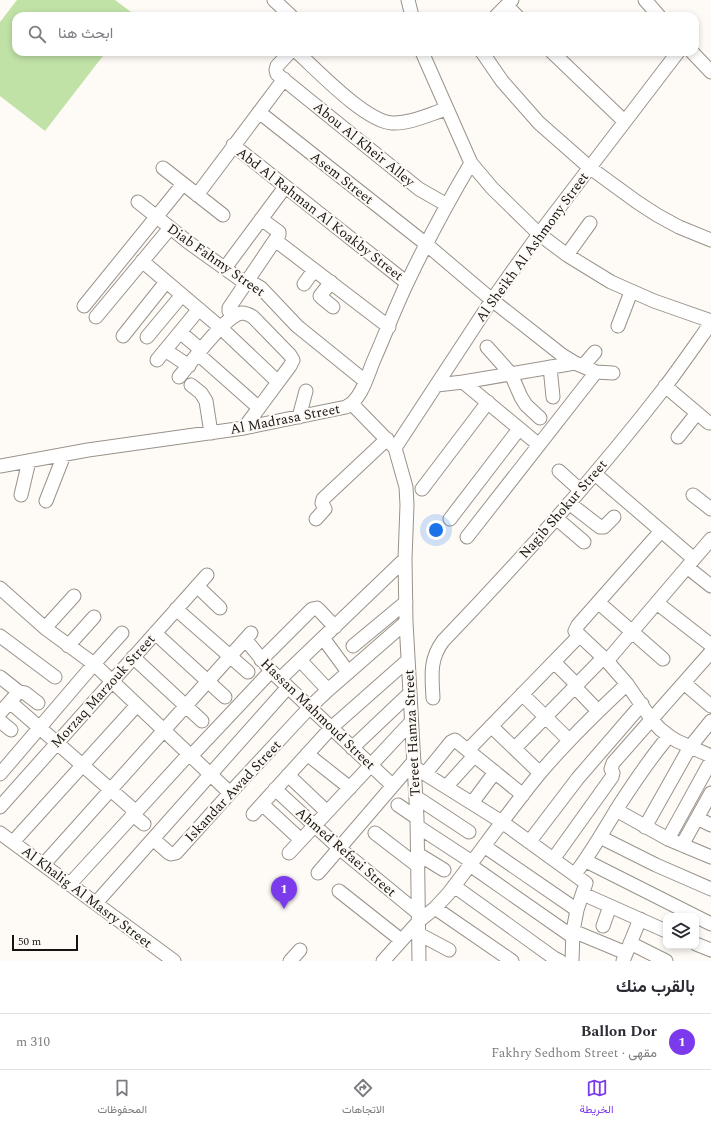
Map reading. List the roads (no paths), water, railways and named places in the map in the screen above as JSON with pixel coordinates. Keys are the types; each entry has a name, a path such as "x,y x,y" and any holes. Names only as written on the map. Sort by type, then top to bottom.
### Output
{"street":[{"path":"274,0 287,12"},
{"path":"408,0 411,12"},
{"path":"645,0 656,12"},
{"path":"500,12 509,3 515,12"},
{"path":"196,194 284,79 277,74 276,70 277,66 286,56"},
{"path":"301,56 346,96 369,114 380,120 388,122 402,122 446,109"},
{"path":"424,56 471,163 507,204 539,234 567,255 611,282 631,292 711,322"},
{"path":"485,56 502,81 539,123 589,167 657,215 711,240"},
{"path":"556,56 624,121"},
{"name":"Al Sheikh Al Ashmony Street","path":"316,519 325,509 322,502 323,499 391,443 437,384 492,300 539,234 675,56"},
{"path":"696,56 711,72"},
{"name":"Abou Al Kheir Alley","path":"284,79 419,189 446,205"},
{"name":"Asem Street","path":"259,112 426,244 492,300 562,356 596,372"},
{"name":"Abd Al Rahman Al Koakby Street","path":"233,145 407,283"},
{"name":"Al Madrasa Street","path":"0,466 64,454 244,428 346,407 352,404 357,398 365,381 407,283 426,244 446,205 471,163"},
{"path":"162,168 223,215"},
{"path":"84,306 183,184"},
{"path":"225,268 286,187"},
{"name":"Diab Fahmy Street","path":"138,202 170,228 225,268 246,282 261,288 297,326 365,381"},
{"path":"237,315 229,311 229,308 279,235 279,232 261,219"},
{"path":"567,255 590,223"},
{"path":"96,317 170,228"},
{"path":"276,240 389,327"},
{"path":"137,241 146,256 166,282 199,309 278,382"},
{"path":"304,284 314,270"},
{"path":"123,336 166,282"},
{"path":"331,282 320,296 333,308"},
{"path":"618,326 631,292"},
{"path":"147,337 182,295"},
{"path":"189,366 161,355 199,309"},
{"path":"179,376 220,328 237,315 246,313 253,317 290,354 292,357 292,364 244,428"},
{"name":"Nagib Shokur Street","path":"433,698 432,664 436,650 494,588 595,474 665,386 711,322"},
{"path":"180,332 259,408"},
{"path":"487,347 511,374 526,405 540,418"},
{"path":"437,384 464,382 550,367 579,365 595,352"},
{"path":"550,367 553,397"},
{"path":"467,537 596,372 613,373"},
{"path":"464,382 539,445"},
{"path":"191,385 201,392 206,401 211,433"},
{"path":"665,386 709,423"},
{"path":"299,417 306,391"},
{"path":"422,489 488,402"},
{"path":"352,404 391,443"},
{"path":"678,437 697,413"},
{"path":"450,519 519,428"},
{"name":"Tereet Hamza Street","path":"391,443 406,487 407,505 405,559 406,622 411,722 417,767 416,796 419,961"},
{"path":"46,501 64,454"},
{"path":"21,495 29,461"},
{"path":"559,471 580,490"},
{"path":"595,474 661,531 711,586"},
{"path":"693,495 711,509"},
{"path":"569,503 600,527 604,527 614,517"},
{"path":"556,518 584,542"},
{"path":"661,531 578,625 575,631 605,659 627,684 652,720 669,736 711,756"},
{"path":"515,748 632,632 711,539"},
{"path":"70,884 134,813 190,755 280,679 405,559"},
{"name":"Morzaq Marzouk Street","path":"0,807 207,575"},
{"path":"197,586 220,608"},
{"path":"0,588 45,628 94,664 230,793"},
{"path":"45,628 74,596"},
{"path":"353,646 406,602"},
{"path":"598,602 663,659"},
{"path":"657,604 711,645"},
{"path":"261,660 314,608 319,610 335,627"},
{"path":"176,610 248,672"},
{"path":"68,646 94,617"},
{"name":"Iskandar Awad Street","path":"153,839 169,853 176,853 309,708 406,622"},
{"path":"0,774 122,633"},
{"path":"155,633 224,697"},
{"path":"0,636 55,677"},
{"name":"Hassan Mahmoud Street","path":"230,656 248,636 261,660 309,708 392,785"},
{"path":"446,787 492,726 579,636"},
{"path":"323,638 348,672"},
{"path":"554,858 612,777 613,775 611,769 613,764 711,652"},
{"path":"44,864 230,656"},
{"path":"133,658 202,721"},
{"path":"300,660 328,690"},
{"path":"253,814 331,728 408,660"},
{"path":"554,662 598,711"},
{"path":"0,677 18,692 25,693 38,703"},
{"path":"96,903 211,774 280,679"},
{"path":"684,683 711,706"},
{"path":"383,961 401,940 435,908 454,886 540,772 569,740 627,684"},
{"path":"0,713 18,692"},
{"path":"352,748 410,694"},
{"path":"522,694 569,740"},
{"path":"10,702 110,790 144,824"},
{"path":"530,841 583,773 642,704"},
{"path":"4,837 82,765 137,705"},
{"path":"0,721 11,730"},
{"path":"645,827 690,747 711,721"},
{"path":"289,853 411,722"},
{"path":"492,726 540,772"},
{"path":"575,874 586,861 616,810 649,761 669,736"},
{"path":"318,873 392,785 453,741 456,741 523,795"},
{"path":"307,754 350,788"},
{"path":"668,839 711,761"},
{"path":"417,767 502,822 554,858 575,874 585,889 610,906 663,930"},
{"path":"472,803 495,772"},
{"path":"288,775 327,812"},
{"name":"Ahmed Refaei Street","path":"275,789 448,950"},
{"path":"682,845 711,793"},
{"path":"416,796 469,832"},
{"path":"262,804 301,840"},
{"path":"398,805 417,822 471,863 573,934 626,952 665,961"},
{"path":"685,807 699,815 711,825"},
{"path":"616,810 668,839 711,857"},
{"path":"375,833 418,860 444,870"},
{"name":"Al Khalig Al Masry Street","path":"4,837 44,864 174,961"},
{"path":"600,837 663,869 711,889"},
{"path":"484,846 577,910"},
{"path":"586,861 711,924"},
{"path":"454,886 560,961"},
{"path":"572,961 573,934 577,910 585,889"},
{"path":"339,891 401,940"},
{"path":"603,926 610,906"},
{"path":"435,908 512,961"},
{"path":"626,952 640,919"},
{"path":"699,945 711,950"},
{"path":"290,961 300,950"}],"place":[{"name":"Ballon Dor","path":"284,909"}]}
